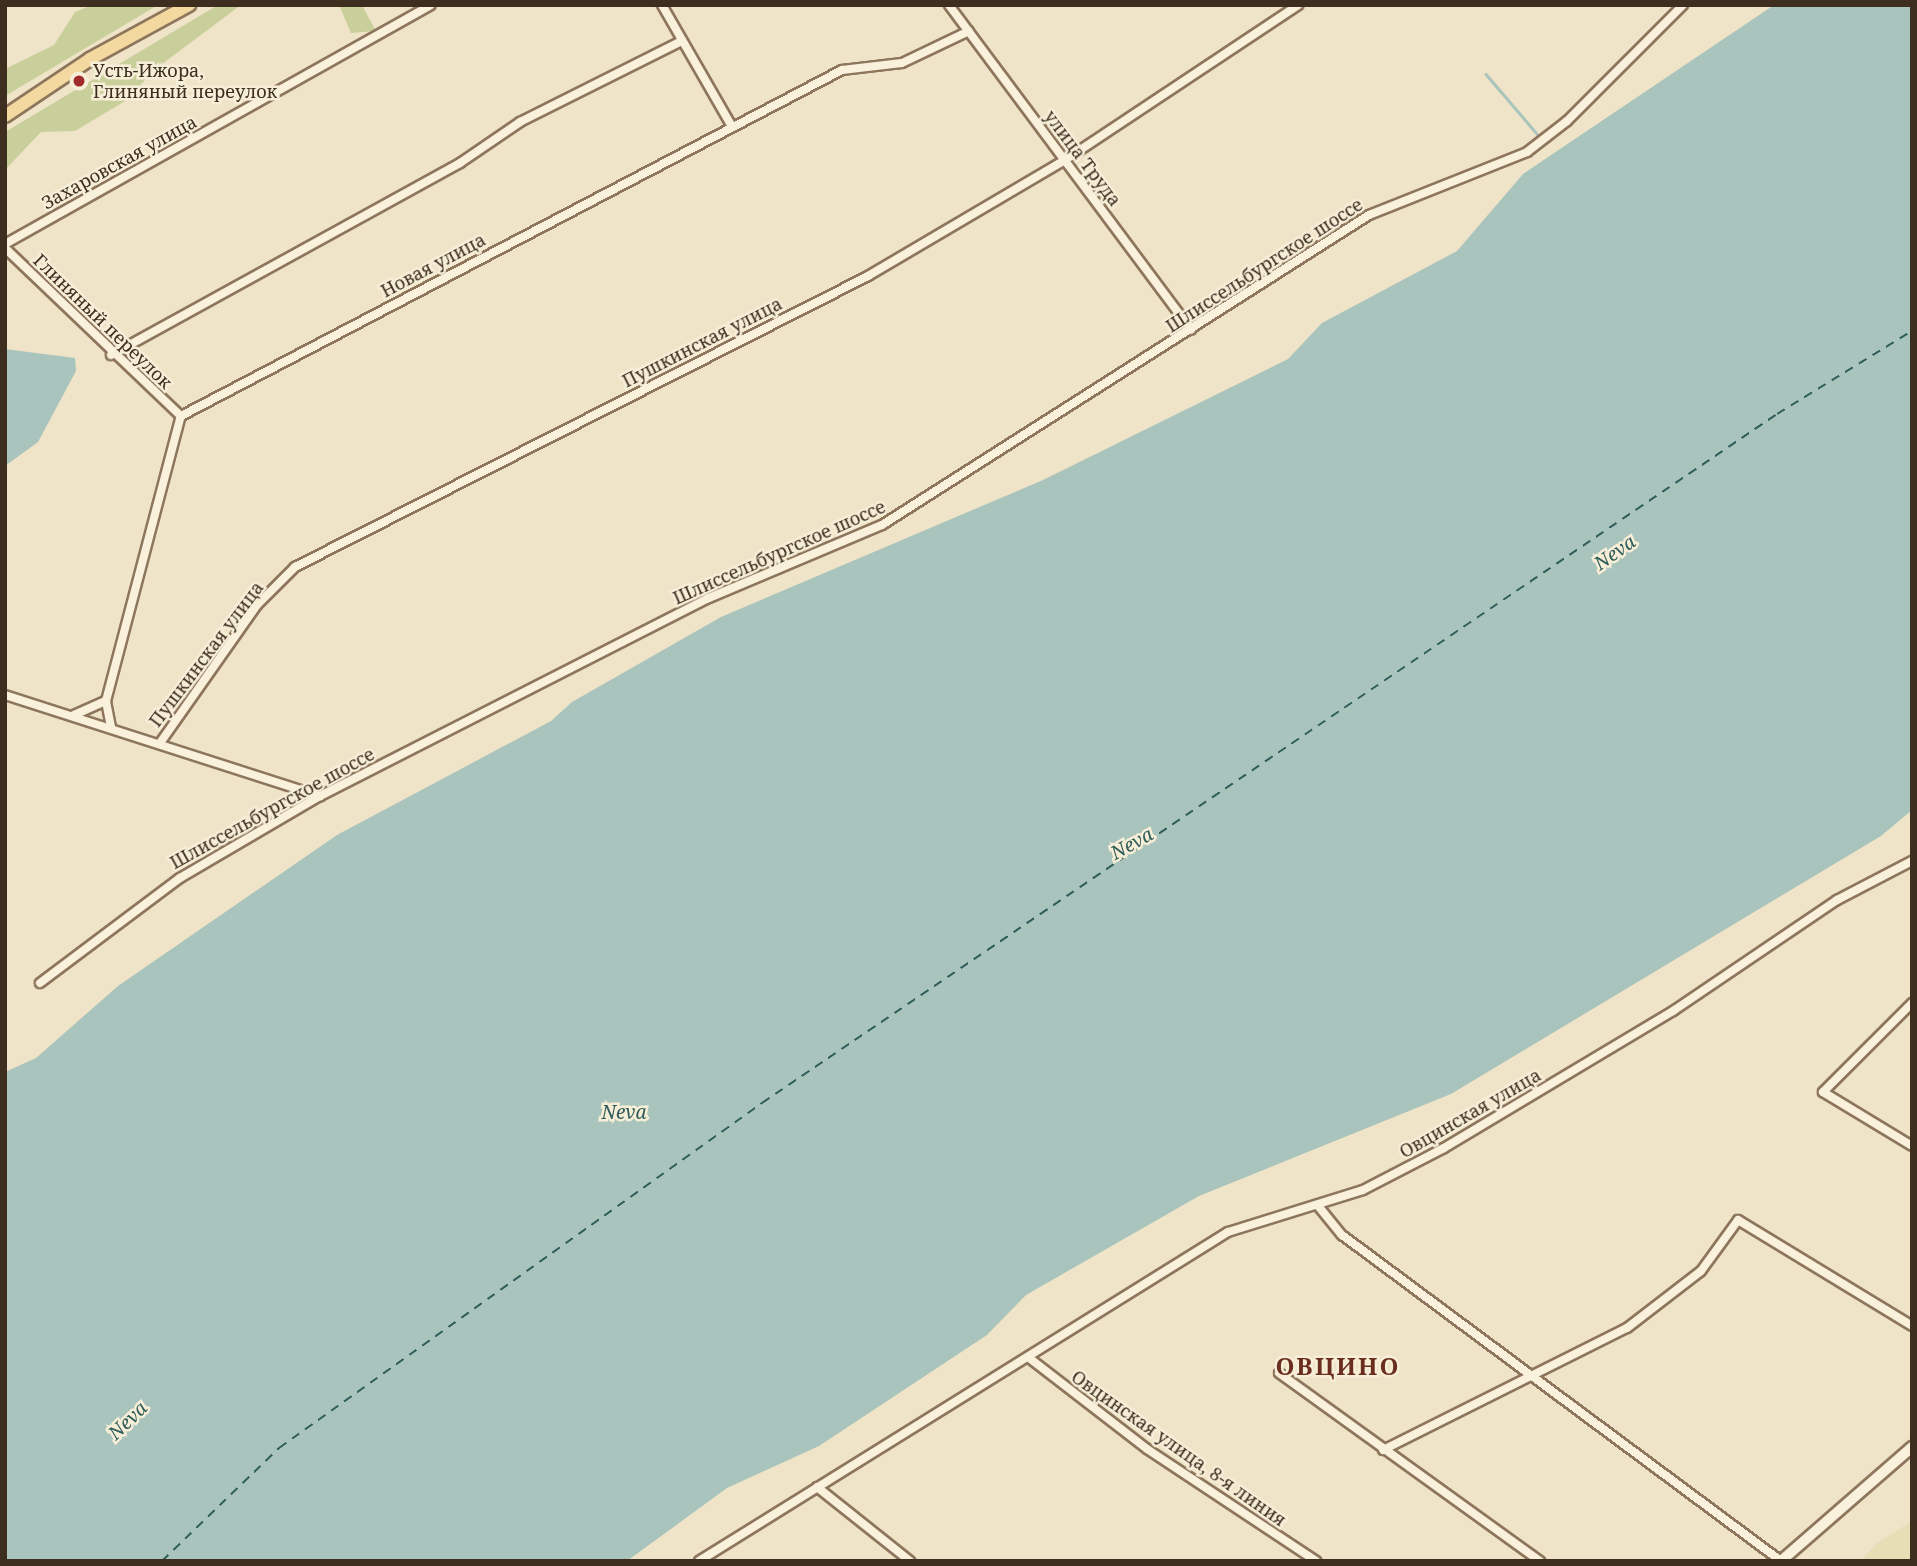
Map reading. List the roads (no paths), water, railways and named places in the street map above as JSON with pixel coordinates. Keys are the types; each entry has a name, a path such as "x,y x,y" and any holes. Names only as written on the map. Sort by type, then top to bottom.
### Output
{"main road":[{"path":"5,116 90,59 189,5"},
{"path":"1781,1561 1912,1447"}],"street":[{"name":"Захаровская улица","path":"5,246 431,5"},
{"path":"662,5 732,125"},
{"name":"улица Труда","path":"949,5 1191,330"},
{"name":"Пушкинская улица","path":"160,743 257,605 295,567 868,276 1065,160 1298,5"},
{"name":"Шлиссельбургское шоссе","path":"40,983 180,877 320,796 709,598 882,525 1392,202 1527,152 1567,121 1683,5"},
{"name":"Новая улица","path":"181,416 732,125 842,70 902,63 969,31"},
{"path":"111,355 460,163 520,122 682,41"},
{"name":"Глиняный переулок","path":"5,246 111,355 181,416"},
{"path":"111,727 106,701 181,416"},
{"path":"5,695 320,796"},
{"path":"74,715 106,701"},
{"name":"Овцинская улица","path":"699,1561 1028,1357 1053,1335 1228,1232 1319,1207 1444,1148 1673,1011 1837,900 1912,861"},
{"path":"1912,1003 1823,1092 1912,1146"},
{"path":"1319,1207 1342,1235 1527,1375 1730,1516 1781,1561"},
{"path":"1383,1450 1527,1375 1627,1328 1701,1271 1738,1220 1912,1326"},
{"name":"Овцинская улица, 8-я линия","path":"1028,1357 1147,1449 1316,1561"},
{"path":"1279,1373 1540,1561"},
{"path":"817,1487 911,1561"}],"water":[{"name":"Neva","path":"1774,5 1912,5 1912,810 1881,836 1451,1094 1199,1196 1026,1295 987,1335 819,1446 727,1488 627,1561 5,1561 5,1072 36,1058 118,986 337,835 551,721 572,702 721,617 1043,480 1288,359 1322,323 1457,251 1523,174"},
{"path":"5,349 75,358 76,371 38,442 5,466"}],"waterway":[{"path":"1486,74 1539,136"}],"place":[{"name":"Усть-Ижора, Глиняный переулок","path":"79,81"}],"district":[{"name":"ОВЦИНО","path":"1338,1366"}]}
